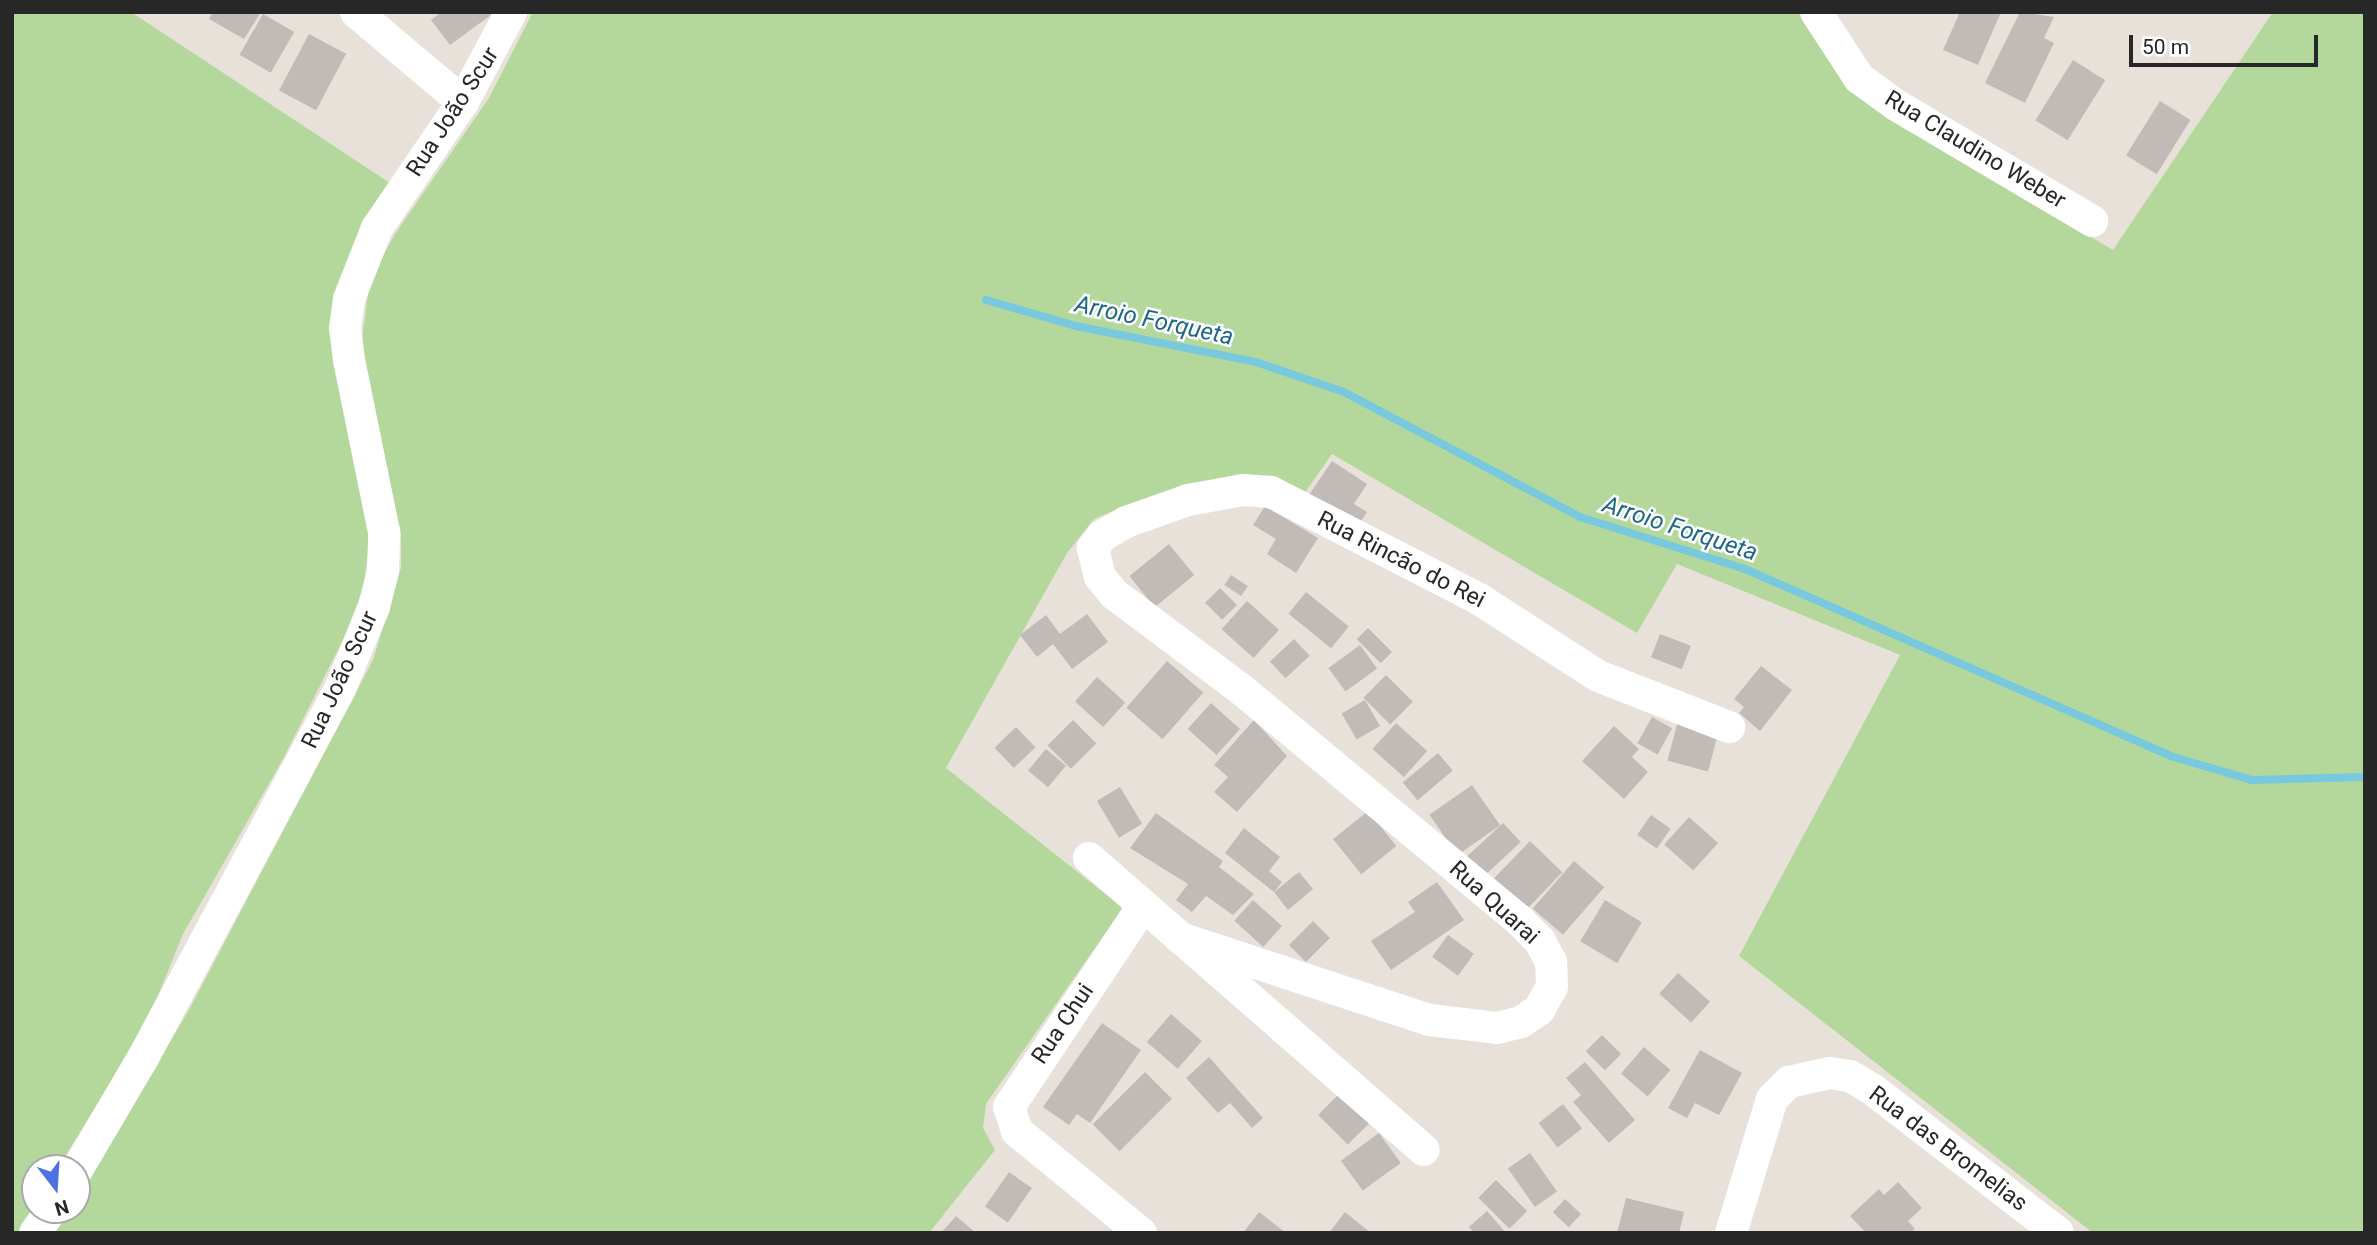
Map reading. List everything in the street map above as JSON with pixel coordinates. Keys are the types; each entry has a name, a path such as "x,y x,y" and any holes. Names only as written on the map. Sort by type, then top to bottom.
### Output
{"street":[{"path":"356,12 463,102"},
{"name":"Rua João Scur","path":"86,1154 143,1058 340,689 374,607 383,570 384,532 349,360 345,328 349,299 377,228 463,102 511,12"},
{"name":"Rua Claudino Weber","path":"1816,12 1859,78 1896,105 2092,221"},
{"name":"Rua Rincão do Rei","path":"1100,577 1093,548 1102,536 1126,522 1199,498 1243,489 1271,492 1479,599 1598,676 1729,727"},
{"name":"Rua Quarai","path":"1100,577 1114,594 1242,690 1519,920 1540,941 1552,962 1552,986 1539,1010 1521,1022 1497,1028 1443,1021 1374,1005 1180,938"},
{"path":"1089,858 1424,1150"},
{"name":"Rua Chui","path":"1141,1233 1030,1143 1011,1121 1009,1107 1143,906"},
{"name":"Rua das Bromelias","path":"1731,1233 1772,1099 1789,1082 1830,1073 1850,1076 1872,1089 2058,1233"}],"green space":[{"path":"12,12 131,12 390,183 346,266 371,527 364,586 345,636 283,759 183,934 147,1023 67,1154 21,1154 21,1224 24,1224 18,1233 12,1233"},
{"path":"533,12 1803,12 1895,120 2113,250 2273,12 2365,12 2365,1233 2093,1233 1739,956 1900,655 1677,564 1637,633 1332,454 1304,494 1128,505 1094,519 1067,553 946,768 1123,908 986,1104 983,1128 995,1150 929,1233 55,1233 60,1224 91,1224 91,1174 189,1010 373,660 401,568 401,534 361,346 370,279 395,234 489,98"}],"building":[{"path":"213,12 261,12 244,39 209,19"},
{"path":"442,12 489,12 491,15 450,45 431,20"},
{"path":"1960,12 2001,12 1978,65 1943,50"},
{"path":"2020,12 2054,17 2044,38 2054,43 2025,103 1985,83"},
{"path":"263,14 294,32 271,73 240,55"},
{"path":"309,34 346,54 316,110 279,91"},
{"path":"2073,60 2105,80 2068,140 2035,120"},
{"path":"2160,101 2191,120 2157,174 2126,155"},
{"path":"1332,461 1367,484 1354,504 1367,512 1356,529 1307,498"},
{"path":"1265,506 1318,538 1296,573 1267,554 1276,539 1253,525"},
{"path":"1169,544 1194,575 1155,607 1129,576"},
{"path":"1231,575 1248,586 1241,596 1224,585"},
{"path":"1220,588 1237,605 1222,620 1205,603"},
{"path":"1306,592 1349,627 1331,648 1288,614"},
{"path":"1247,601 1279,630 1254,658 1222,629"},
{"path":"1087,614 1108,642 1072,669 1053,644 1037,657 1020,635 1046,615 1060,634"},
{"path":"1368,628 1392,652 1381,663 1357,639"},
{"path":"1660,634 1691,646 1682,669 1651,657"},
{"path":"1294,639 1310,656 1286,678 1270,662"},
{"path":"1360,645 1377,668 1345,691 1328,668"},
{"path":"1167,661 1203,692 1163,739 1126,708"},
{"path":"1761,666 1792,690 1760,731 1739,713 1744,707 1734,699"},
{"path":"1386,675 1413,702 1390,724 1363,698"},
{"path":"1097,677 1125,702 1103,727 1075,702"},
{"path":"1365,700 1380,726 1357,739 1342,714"},
{"path":"1211,703 1240,729 1217,755 1188,729"},
{"path":"1652,717 1672,728 1658,754 1637,743"},
{"path":"1073,720 1096,743 1071,769 1048,745"},
{"path":"1254,720 1287,756 1237,812 1214,792 1228,777 1214,765"},
{"path":"1678,721 1719,732 1708,771 1667,761"},
{"path":"1396,723 1427,751 1404,777 1373,749"},
{"path":"1614,726 1639,749 1632,757 1648,772 1624,799 1582,761"},
{"path":"1016,727 1035,747 1014,768 994,748"},
{"path":"1046,749 1066,766 1048,787 1028,770"},
{"path":"1438,753 1453,771 1418,800 1403,783"},
{"path":"1472,785 1500,825 1458,855 1429,815"},
{"path":"1120,787 1142,824 1119,838 1097,801"},
{"path":"1368,811 1396,846 1361,874 1333,839"},
{"path":"1156,813 1223,861 1219,867 1254,894 1233,915 1206,896 1192,912 1176,900 1188,884 1130,848"},
{"path":"1651,815 1671,829 1657,848 1637,835"},
{"path":"1689,817 1718,843 1693,871 1664,844"},
{"path":"1503,823 1521,842 1484,876 1466,857"},
{"path":"1244,828 1280,857 1269,871 1282,882 1274,892 1225,853"},
{"path":"1530,841 1562,872 1526,910 1494,878"},
{"path":"1574,861 1604,887 1563,935 1533,909"},
{"path":"1299,872 1313,889 1288,910 1274,892"},
{"path":"1437,882 1464,920 1391,970 1371,941 1415,912 1408,902"},
{"path":"1253,900 1282,926 1263,947 1234,921"},
{"path":"1605,900 1642,922 1617,963 1580,941"},
{"path":"1313,921 1330,938 1306,962 1289,945"},
{"path":"1448,935 1474,954 1458,976 1432,957"},
{"path":"1678,973 1710,1002 1691,1023 1659,994"},
{"path":"1171,1014 1202,1041 1178,1069 1147,1042"},
{"path":"1102,1023 1141,1050 1090,1123 1077,1114 1069,1125 1043,1107"},
{"path":"1602,1035 1621,1054 1605,1070 1586,1051"},
{"path":"1644,1047 1670,1070 1647,1096 1621,1073"},
{"path":"1700,1050 1742,1073 1719,1115 1695,1103 1687,1118 1668,1108"},
{"path":"1209,1057 1263,1118 1252,1128 1230,1103 1218,1113 1186,1078"},
{"path":"1585,1062 1635,1120 1609,1143 1573,1102 1581,1095 1566,1078"},
{"path":"1145,1072 1172,1099 1120,1151 1093,1124"},
{"path":"1340,1093 1370,1123 1348,1145 1318,1115"},
{"path":"1563,1104 1582,1128 1558,1148 1539,1123"},
{"path":"1379,1133 1401,1163 1363,1191 1341,1161"},
{"path":"1530,1153 1557,1192 1535,1207 1508,1168"},
{"path":"1009,1172 1032,1188 1008,1222 985,1206"},
{"path":"1496,1180 1527,1211 1509,1229 1478,1198"},
{"path":"1898,1182 1922,1208 1908,1221 1915,1229 1910,1233 1866,1233 1850,1216 1879,1189 1884,1195"},
{"path":"1626,1198 1684,1212 1679,1233 1617,1233"},
{"path":"1565,1199 1581,1214 1569,1227 1553,1212"},
{"path":"1487,1211 1506,1233 1474,1233 1469,1227"},
{"path":"1259,1212 1286,1233 1243,1233"},
{"path":"1345,1212 1371,1233 1329,1233"},
{"path":"956,1216 976,1233 941,1233"}],"waterway":[{"name":"Arroio Forqueta","path":"986,300 1076,326 1256,362 1344,392 1580,517 1745,569 2170,756 2252,780 2365,777"}]}
